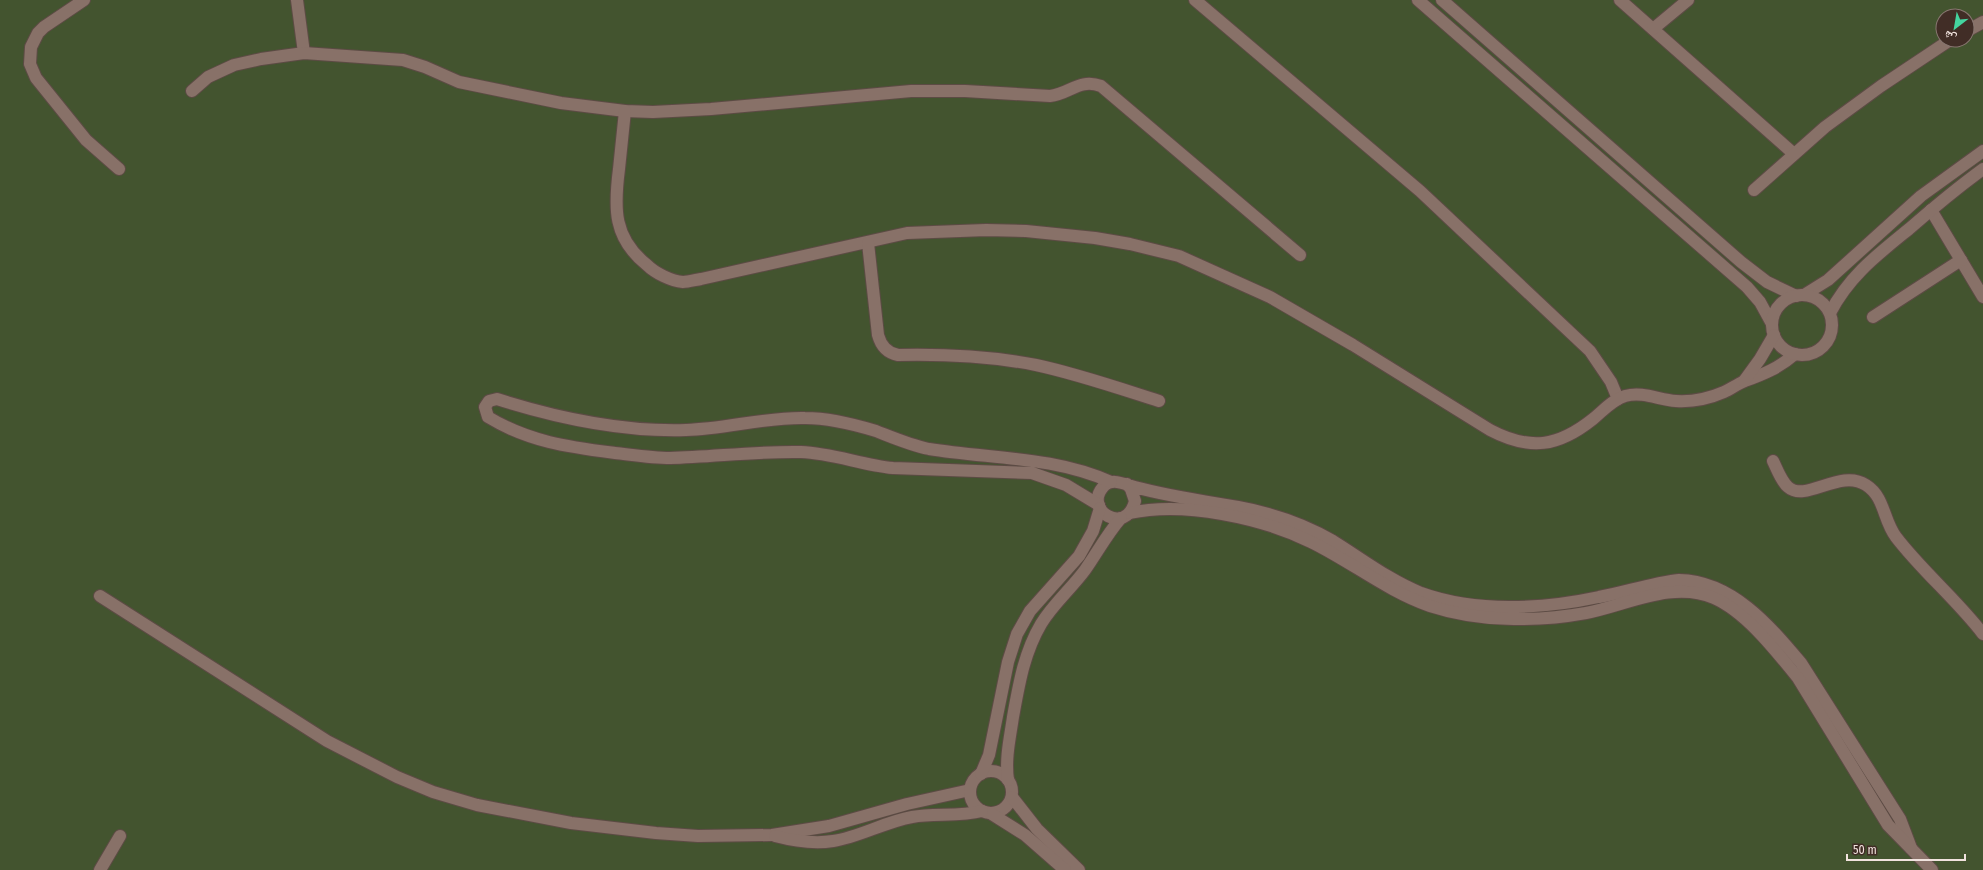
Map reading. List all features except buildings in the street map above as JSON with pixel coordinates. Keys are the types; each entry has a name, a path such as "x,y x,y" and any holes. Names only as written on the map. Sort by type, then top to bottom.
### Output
{"street":[{"path":"84,0 44,27 38,33 31,47 30,64 36,78 86,140 119,169"},
{"path":"298,0 304,53"},
{"path":"1195,0 1443,212 1590,351 1608,376 1618,399"},
{"path":"1418,0 1747,288 1760,302 1782,347 1795,354 1812,354 1825,344 1832,329 1830,313 1819,300 1800,296 1767,282 1741,262 1442,0"},
{"path":"1620,0 1794,154"},
{"path":"1653,30 1688,0"},
{"path":"1754,190 1825,127 1881,86 1938,48"},
{"path":"192,91 208,76 234,65 261,59 304,53 399,60 425,67 459,82 561,104 625,111 653,112 711,109 911,91 965,91 1050,96 1064,93 1082,84 1095,84 1101,86 1300,255"},
{"path":"625,111 616,198 616,215 620,230 627,245 638,258 650,268 664,276 682,282 868,243 907,233 986,230 1026,231 1095,238 1179,256 1270,297 1353,345 1490,430 1505,438 1534,444 1548,443 1564,437 1580,428 1618,399 1641,394 1674,401 1697,400 1724,392 1744,381 1776,370 1795,354"},
{"path":"1744,381 1760,359 1773,330 1776,309 1782,303 1800,296 1828,280 1921,196 1983,151"},
{"path":"1830,313 1837,300 1854,276 1931,210 1983,169"},
{"path":"1931,210 1983,297"},
{"path":"868,243 878,335 883,347 889,352 898,355 966,356 1034,365 1068,373 1159,402"},
{"path":"1873,318 1961,260"},
{"path":"1111,482 1081,470 1034,460 923,447 854,425 831,420 786,418 711,428 660,430 596,423 538,411 497,400 489,401 485,407 488,417 512,430 531,438 563,446 668,458 800,452 830,456 867,465 894,468 1020,472 1058,481 1077,490 1109,517 1126,515 1156,508 1182,508 1234,517 1278,528 1312,542 1386,586 1413,600 1438,608 1471,615 1511,618 1563,616 1608,608 1675,592 1694,592 1715,598 1736,612 1746,621 1780,656 1798,678 1888,825 1911,848 1925,867"},
{"path":"1773,461 1786,486 1795,491 1805,491 1837,481 1849,480 1864,484 1871,488 1880,501 1886,519 1896,537 1970,616 1983,634"},
{"path":"981,774 989,755 1008,662 1017,634 1030,611 1079,556 1093,531 1099,507 1099,494 1106,484 1116,481 1160,493 1250,510 1291,521 1332,540 1405,586 1428,595 1458,602 1504,606 1550,604 1598,598 1679,580 1692,580 1718,587 1752,611 1786,645 1801,663 1900,819 1911,848"},
{"path":"1008,780 1006,763 1008,747 1021,673 1032,642 1053,607 1084,572 1107,534 1126,515 1135,501 1134,495 1127,484"},
{"path":"100,596 327,741 397,777 433,792 477,805 522,814 613,828 698,836 772,835 853,821 907,804 970,790"},
{"path":"1063,863 1012,796 1011,785 1008,780 998,772 992,771 981,774 976,778 970,790 973,802 986,812 1025,835 1063,863 1079,870"},
{"path":"772,835 787,839 832,842 896,820 931,815 1002,811 1012,796"},
{"path":"853,821 858,833"},
{"path":"100,870 120,836"}],"green space":[{"path":"0,0 1983,0 1983,870 0,870"}]}
